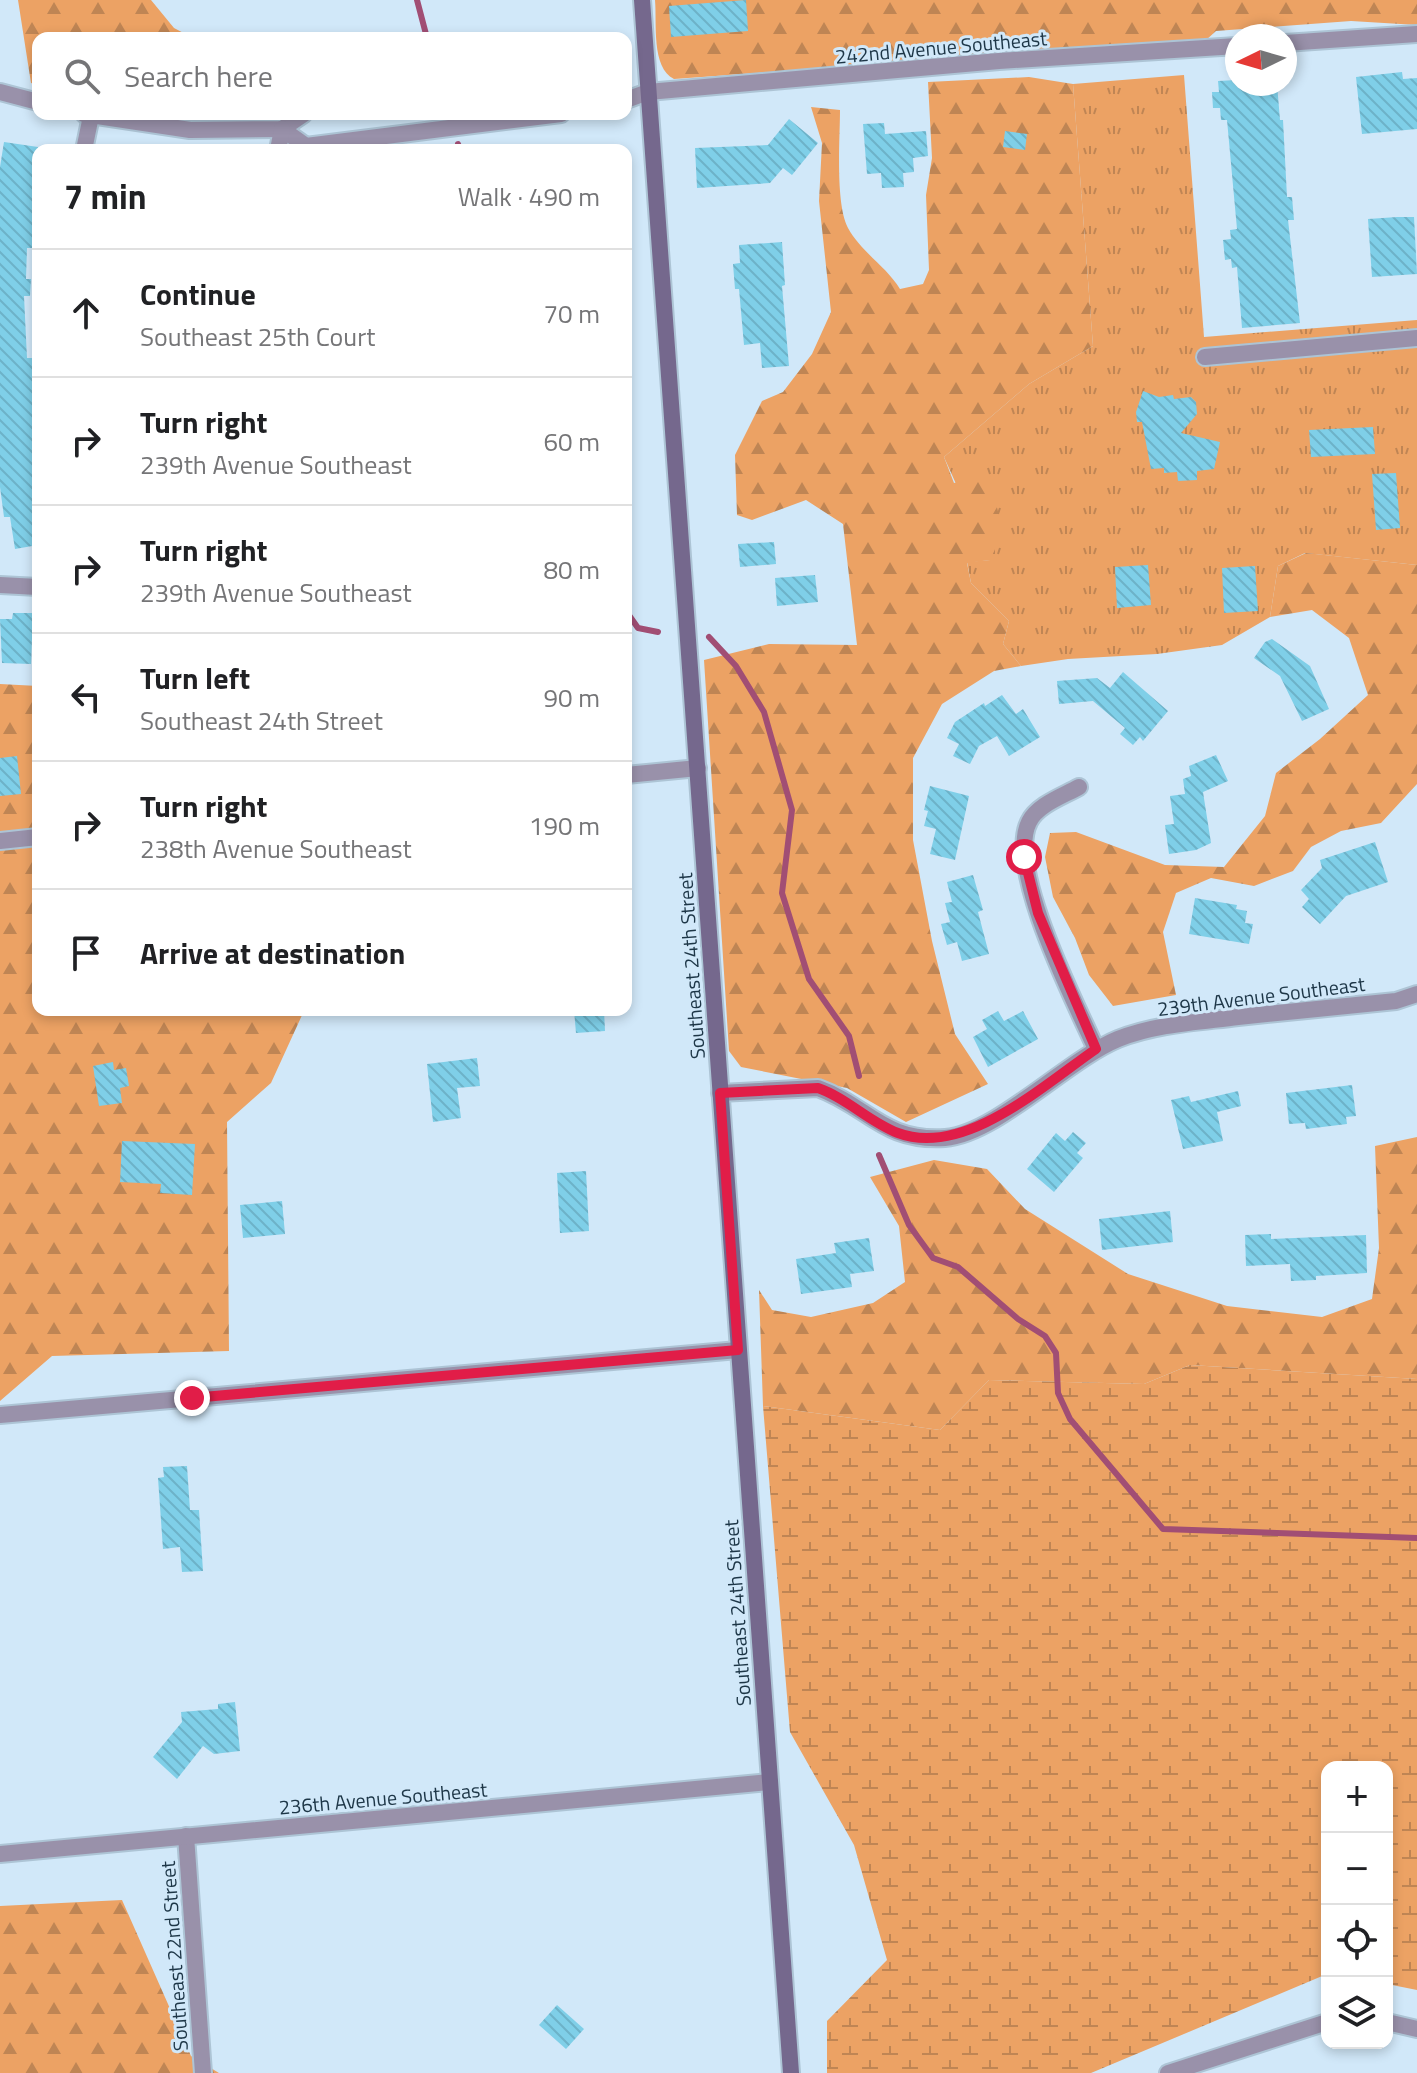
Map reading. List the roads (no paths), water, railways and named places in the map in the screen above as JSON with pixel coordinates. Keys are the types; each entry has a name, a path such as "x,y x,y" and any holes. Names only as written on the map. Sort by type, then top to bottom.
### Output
{"street":[{"name":"Southeast 24th Street","path":"642,0 791,2073"},
{"path":"1297,42 1417,34"},
{"name":"242nd Avenue Southeast","path":"632,98 648,92 999,61 1225,47"},
{"name":"242nd Avenue Southeast","path":"632,88 648,92"},
{"path":"0,92 32,100"},
{"path":"85,144 87,120"},
{"path":"121,120 190,130 282,129 295,120"},
{"path":"322,144 513,120"},
{"path":"282,129 303,144"},
{"path":"279,144 282,129"},
{"path":"1205,357 1417,338"},
{"path":"0,585 32,587"},
{"path":"632,774 698,768"},
{"path":"1079,787 1033,816 1024,840 1024,857 1038,913 1096,1049"},
{"path":"0,841 32,838"},
{"name":"239th Avenue Southeast","path":"720,1093 818,1088 832,1093 865,1116 902,1135 948,1138 992,1120 1096,1049 1139,1032 1160,1027 1396,1001 1417,994"},
{"path":"0,1415 738,1350"},
{"name":"236th Avenue Southeast","path":"0,1854 770,1782"},
{"name":"Southeast 22nd Street","path":"186,1836 203,2073"},
{"path":"1393,2023 1417,2029"},
{"path":"1168,2073 1321,2024"}],"waterway":[{"path":"417,0 425,32"},
{"path":"632,620 638,628 658,632"},
{"path":"709,637 736,666 764,712 792,810 782,893 809,979 849,1036 859,1076"},
{"path":"879,1155 909,1225 933,1258 958,1267 1018,1319 1045,1336 1056,1353 1058,1393 1070,1419 1163,1529 1417,1538"}]}
